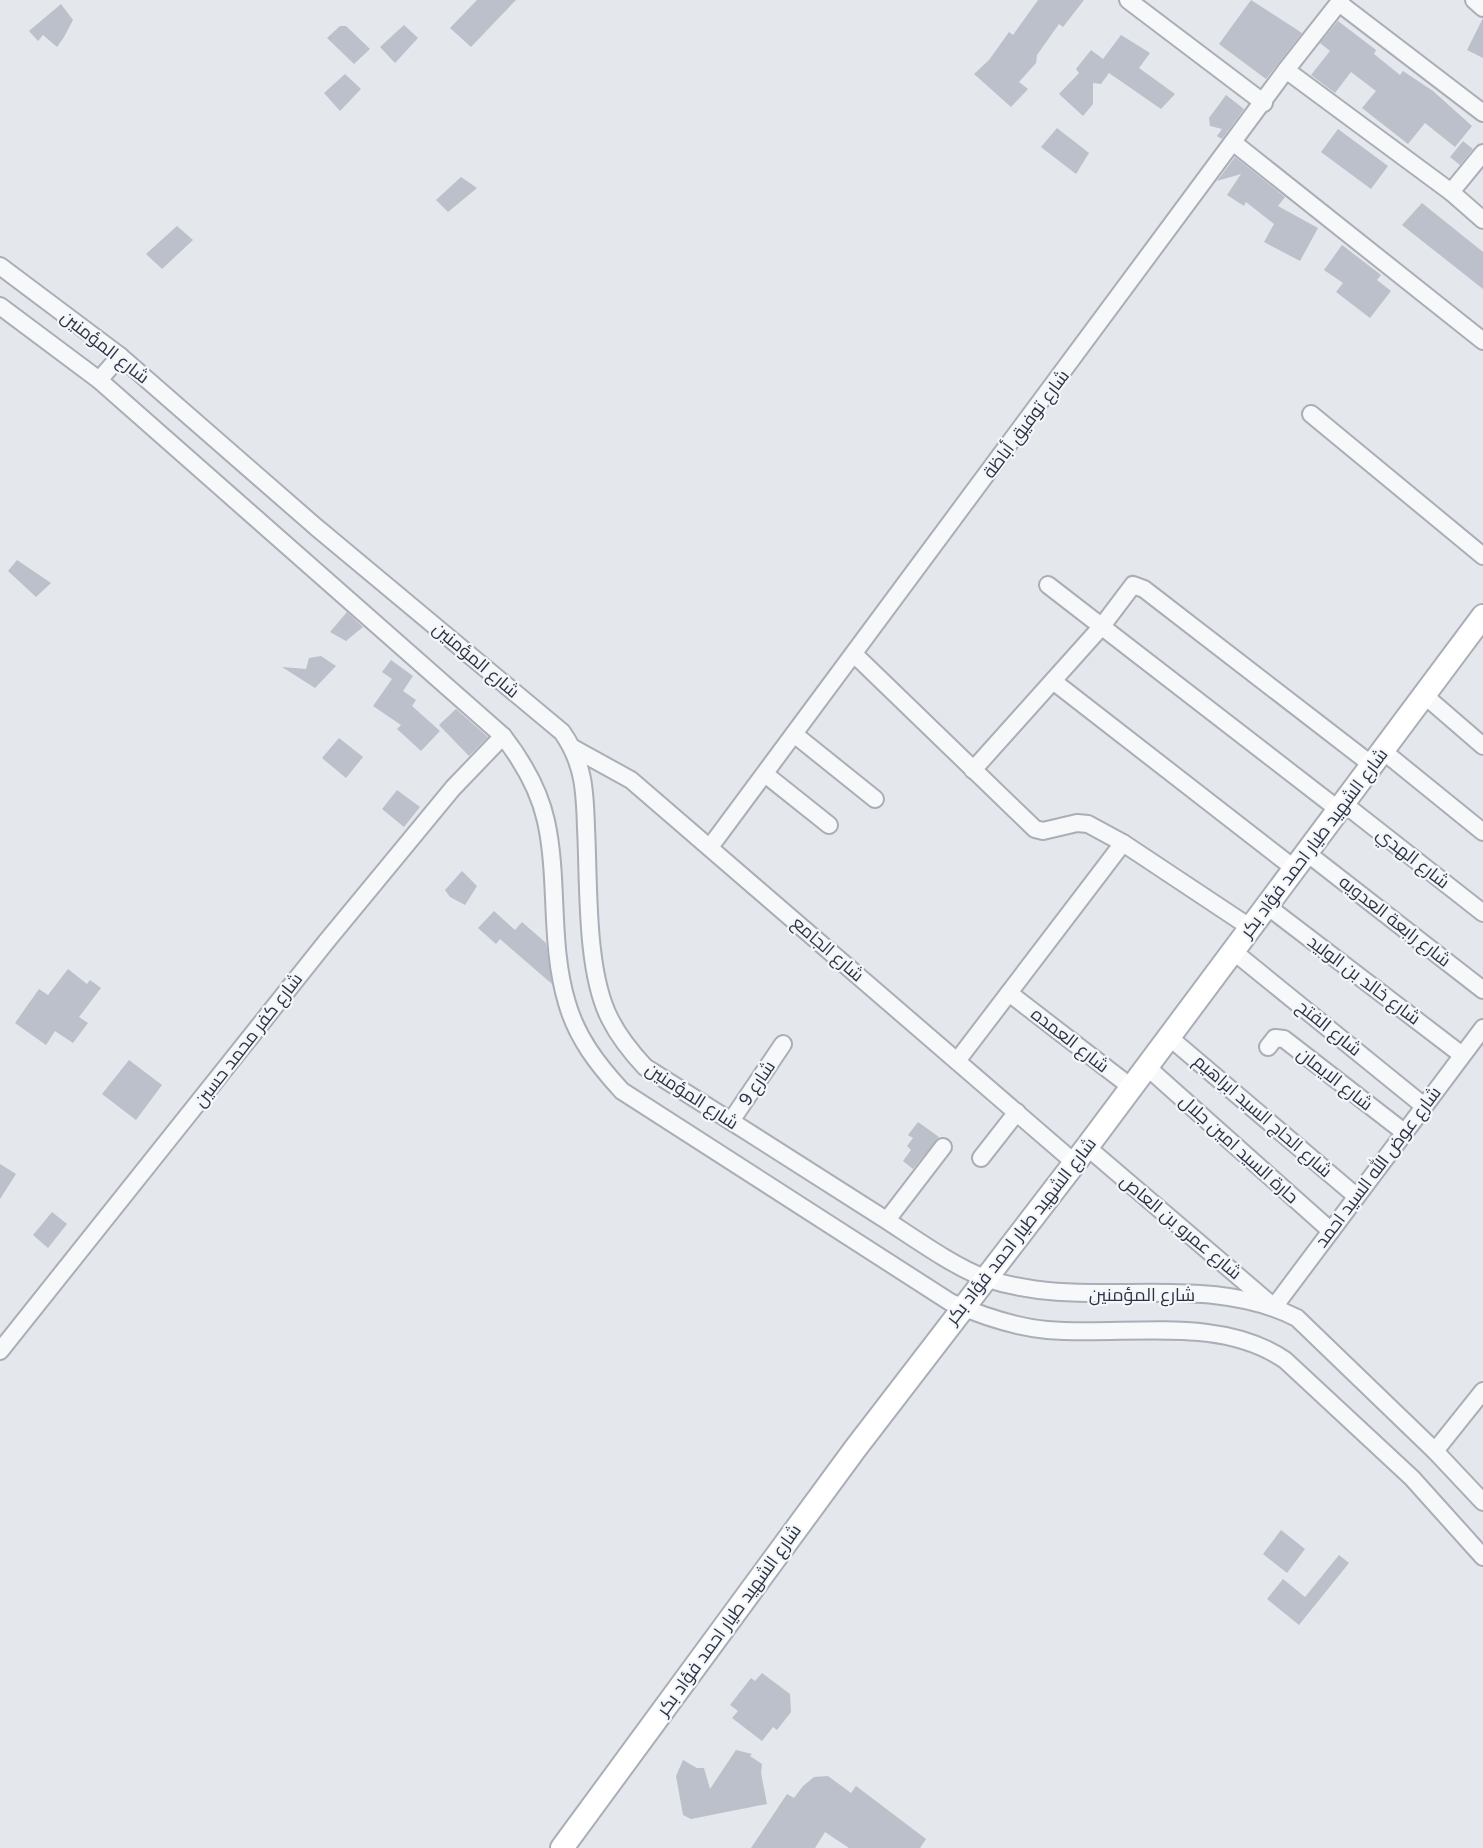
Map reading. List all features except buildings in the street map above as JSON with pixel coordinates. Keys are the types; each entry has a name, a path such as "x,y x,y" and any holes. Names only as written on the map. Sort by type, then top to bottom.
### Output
{"street":[{"path":"1128,0 1264,103"},
{"path":"1474,0 1483,8"},
{"path":"1340,2 1483,112"},
{"name":"شارع توفيق أباظة","path":"710,848 1264,103 1286,70 1340,2"},
{"path":"1286,70 1451,192 1483,220"},
{"path":"1234,143 1483,341"},
{"path":"1451,192 1483,153"},
{"name":"شارع المؤمنين","path":"0,266 120,356 316,527 548,719 573,748 586,792 593,957 598,988 609,1017 624,1044 645,1067 887,1220 985,1278 1051,1292 1090,1295 1233,1296 1274,1307 1297,1318 1435,1451 1483,1502"},
{"name":"شارع المؤمنين","path":"0,306 99,380 503,736 528,771 547,822 560,967 566,1002 579,1035 598,1065 622,1091 950,1302 963,1308 1007,1322 1046,1330 1204,1334 1237,1338 1265,1346 1285,1360 1412,1478 1483,1557"},
{"path":"99,380 120,356"},
{"path":"1311,414 1483,556"},
{"name":"شارع الهدي","path":"1048,585 1483,913"},
{"path":"973,770 1102,626 1130,587 1138,586 1483,832"},
{"name":"شارع الشهيد طيار احمد فؤاد بكر","path":"562,1848 848,1458 1081,1155 1481,622"},
{"path":"854,654 1035,829 1043,831 1077,823 1088,824 1123,843 1251,928"},
{"name":"شارع رابعة العدويه","path":"1053,681 1483,990"},
{"path":"1424,696 1483,746"},
{"path":"794,734 875,799"},
{"name":"شارع كفر محمد حسين","path":"0,1351 326,942 453,788 503,736"},
{"name":"شارع الجامع","path":"573,748 631,780 1017,1112 1081,1155"},
{"path":"765,774 829,825"},
{"path":"957,1061 1123,843"},
{"name":"شارع خالد بن الوليد","path":"1267,906 1462,1055"},
{"name":"شارع الفتح","path":"1233,951 1425,1106"},
{"name":"شارع العمده","path":"1009,993 1131,1087"},
{"name":"شارع عوض الله السيد احمد","path":"1274,1307 1483,1029"},
{"name":"شارع الحاج السيد ابراهيم","path":"1169,1037 1356,1196"},
{"name":"شارع الايمان","path":"1268,1047 1275,1038 1284,1039 1404,1132"},
{"name":"شارع 9","path":"731,1121 783,1044"},
{"name":"حارة السيد امين جلال","path":"1147,1067 1331,1231"},
{"path":"981,1158 1017,1112"},
{"path":"887,1220 943,1147"},
{"name":"شارع عمرو بن العاص","path":"1081,1155 1274,1307"},
{"path":"1435,1451 1483,1391"}]}
